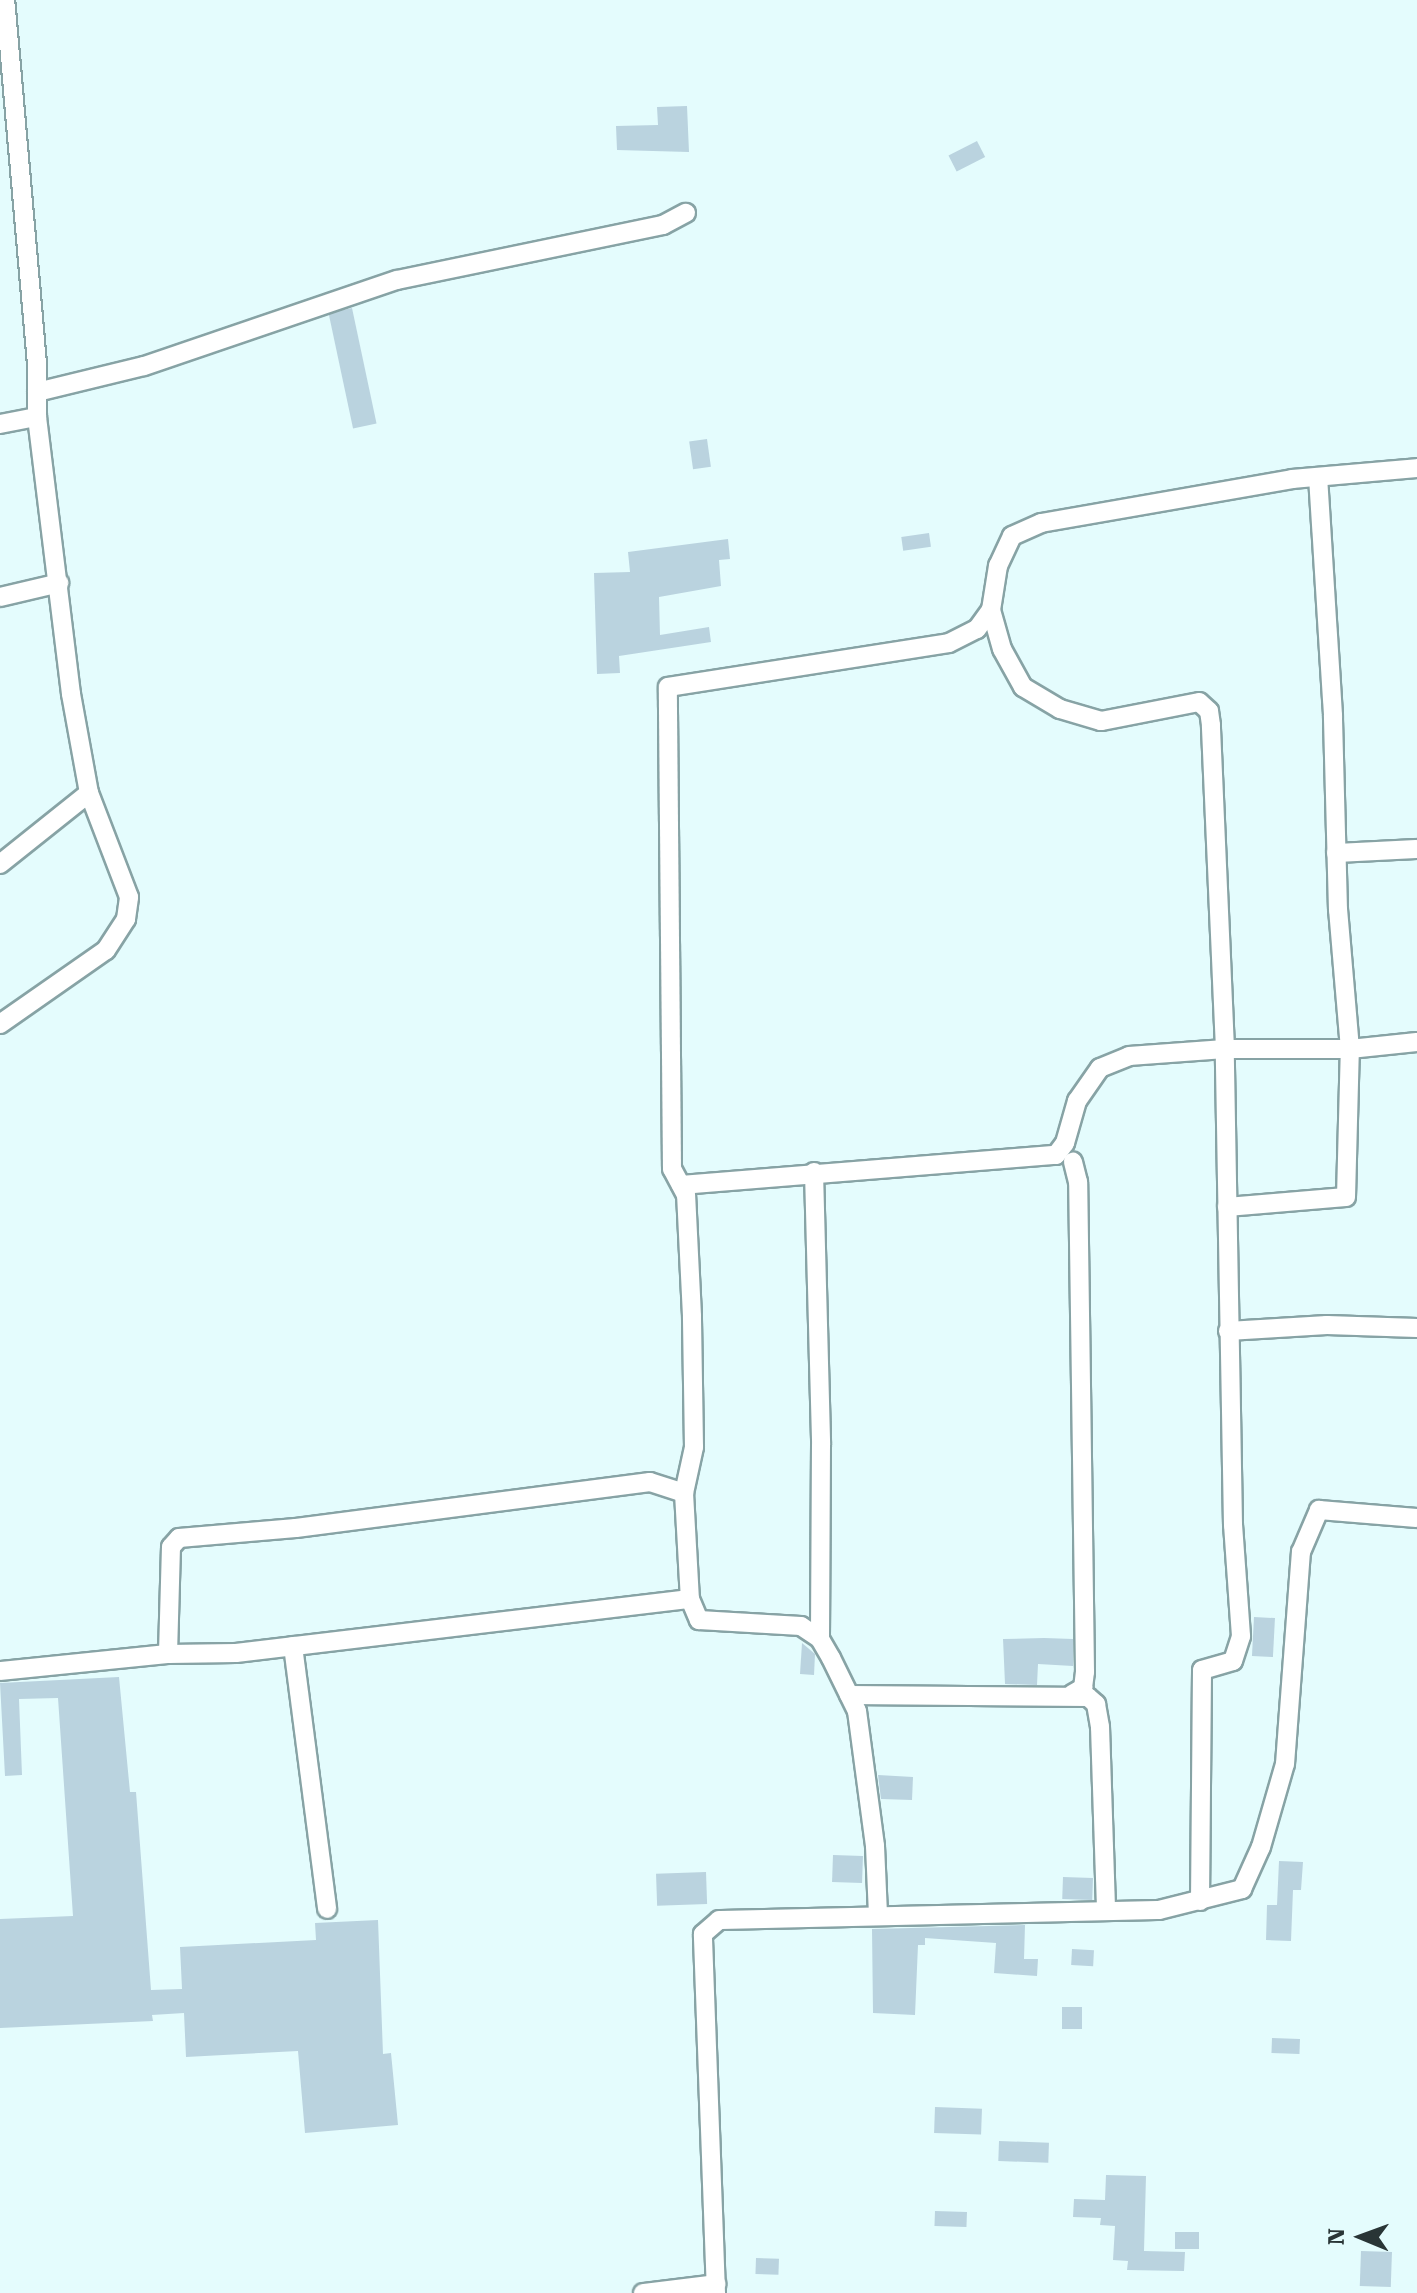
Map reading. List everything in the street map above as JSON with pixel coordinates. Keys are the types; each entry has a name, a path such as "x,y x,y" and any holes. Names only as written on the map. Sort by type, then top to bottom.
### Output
{"street":[{"path":"0,1024 106,950 126,919 129,897 89,793 59,583 37,417 6,85 5,0"},
{"path":"37,392 144,366 397,280 663,225 686,213"},
{"path":"0,424 37,417"},
{"path":"1200,1901 1202,1670 1233,1661 1241,1636 1228,1331 1225,1049 1209,711 1199,702 1101,721 1060,709 1023,687 1002,649 991,610 998,566 1012,536 1041,523 1318,477 1417,468"},
{"path":"1227,1207 1346,1197 1350,1049 1336,853 1318,477"},
{"path":"0,597 59,583"},
{"path":"820,1639 801,1626 699,1620 690,1599 684,1493 694,1447 688,1226 681,1185 672,1169 668,687 949,643 977,629 991,610"},
{"path":"0,864 89,793"},
{"path":"1336,853 1417,849"},
{"path":"681,1185 1056,1155 1065,1143 1077,1101 1100,1068 1129,1056 1225,1049 1350,1049 1417,1042"},
{"path":"1072,1694 1083,1688 1085,1672 1078,1182 1073,1162"},
{"path":"814,1172 820,1639 849,1695 866,1762 878,1914"},
{"path":"1228,1331 1327,1325 1417,1328"},
{"path":"168,1654 171,1547 179,1538 311,1527 650,1482 684,1493"},
{"path":"643,2293 716,2288 703,1934 719,1920 1159,1910 1242,1889 1261,1847 1285,1764 1301,1552 1319,1510 1417,1518"},
{"path":"0,1671 168,1654 293,1646 690,1599"},
{"path":"293,1646 327,1909"},
{"path":"849,1695 1072,1694 1096,1704 1100,1727 1106,1910"}],"building":[{"path":"687,106 689,152 617,150 616,126 658,125 657,107"},
{"path":"977,141 985,157 957,172 948,156"},
{"path":"352,308 377,423 353,428 329,313"},
{"path":"707,439 711,467 693,469 689,442"},
{"path":"929,533 931,547 903,551 901,537"},
{"path":"728,539 730,559 719,560 721,586 659,597 660,635 709,627 711,642 619,656 620,673 597,674 594,573 630,572 628,552"},
{"path":"1254,1617 1275,1618 1273,1657 1252,1656"},
{"path":"1003,1639 1073,1639 1073,1666 1038,1664 1037,1685 1005,1684"},
{"path":"802,1643 815,1654 814,1675 800,1674"},
{"path":"119,1677 130,1792 136,1792 151,1990 182,1989 180,1947 316,1940 315,1923 378,1920 383,2054 391,2053 398,2125 305,2133 298,2051 186,2057 184,2013 152,2015 153,2021 0,2028 0,1919 73,1916 58,1698 19,1699 22,1775 5,1776 0,1683"},
{"path":"878,1775 913,1777 912,1800 881,1799"},
{"path":"833,1855 863,1856 862,1883 832,1882"},
{"path":"1279,1861 1303,1862 1301,1890 1293,1890 1291,1941 1266,1940 1267,1905 1277,1905"},
{"path":"706,1872 707,1904 657,1906 656,1874"},
{"path":"1063,1877 1093,1878 1092,1900 1062,1899"},
{"path":"1025,1925 1024,1959 1038,1959 1037,1976 994,1973 996,1943 925,1938 925,1945 918,1945 915,2015 873,2013 872,1929"},
{"path":"1072,1949 1094,1950 1093,1966 1071,1965"},
{"path":"1062,2007 1082,2007 1082,2029 1062,2029"},
{"path":"1272,2038 1300,2039 1299,2054 1271,2053"},
{"path":"935,2107 982,2109 981,2135 934,2133"},
{"path":"999,2141 1049,2143 1048,2163 998,2161"},
{"path":"1106,2175 1146,2176 1144,2251 1185,2252 1184,2271 1127,2270 1128,2261 1113,2260 1115,2226 1100,2225 1101,2218 1073,2217 1074,2199 1105,2200"},
{"path":"935,2211 967,2212 966,2227 934,2226"},
{"path":"1175,2232 1199,2232 1199,2249 1175,2249"},
{"path":"1361,2251 1392,2252 1391,2287 1360,2286"},
{"path":"756,2258 779,2259 778,2275 755,2274"}]}
